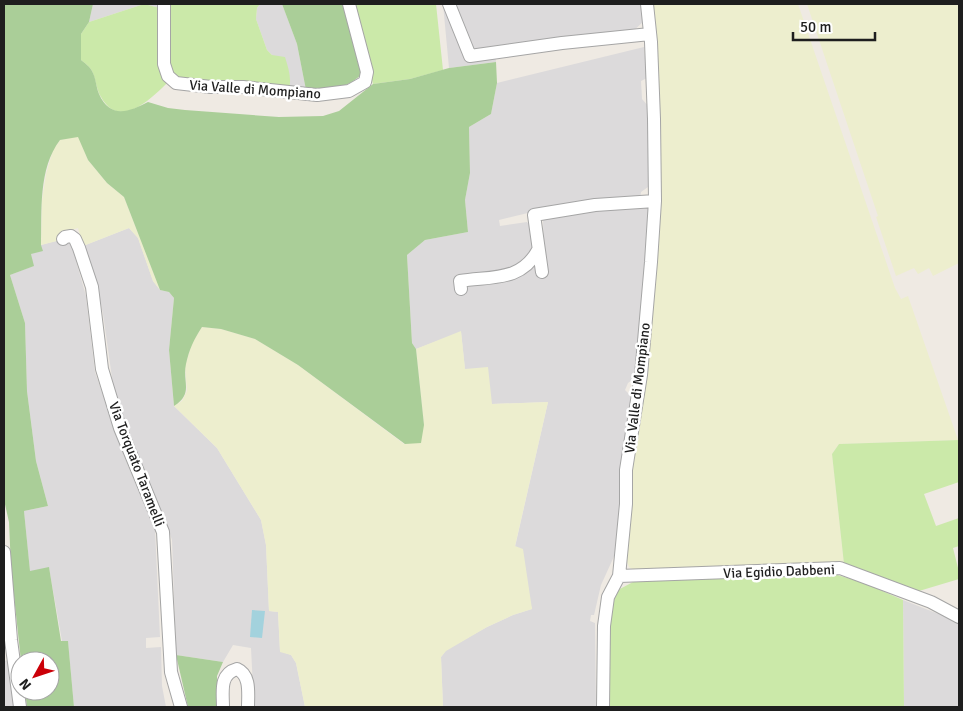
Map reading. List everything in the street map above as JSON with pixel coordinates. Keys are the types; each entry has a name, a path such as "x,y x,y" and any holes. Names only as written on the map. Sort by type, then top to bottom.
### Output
{"street":[{"name":"Via Valle di Mompiano","path":"164,4 164,64 168,76 176,82 204,87 243,87 317,95 349,91 365,82 367,72 349,4"},
{"path":"450,4 470,56 650,34"},
{"name":"Via Valle di Mompiano","path":"619,576 626,504 626,470 641,375 652,262 655,201 654,118 647,4"},
{"path":"542,272 534,215 595,204 655,201"},
{"name":"Via Torquato Taramelli","path":"63,239 71,236 79,248 92,287 102,369 120,428 163,532 171,672 181,707"},
{"path":"460,281 500,277 514,273 524,268 538,250"},
{"path":"4,552 10,640 20,707"},
{"name":"Via Egidio Dabbeni","path":"619,576 840,568 931,602 959,617"},
{"path":"603,707 605,622 608,597 619,576"},
{"path":"223,707 222,686 224,677 230,671 237,669 244,673 247,679 248,707"}],"shaded area":[{"path":"93,4 144,4 89,22"},
{"path":"144,4 160,4 160,8"},
{"path":"260,4 282,4 297,44 306,90 289,89 272,55 267,50 256,19 257,8"},
{"path":"443,4 641,4 643,22 633,31 494,46 496,62 449,68"},
{"path":"644,47 647,78 641,81 642,99 649,107 650,180 648,187 641,192 640,199 528,213 499,220 500,226 527,222 531,227 533,251 518,267 463,278 463,274 456,275 457,288 464,283 536,263 544,272 543,218 597,208 650,205 639,375 628,383 625,390 630,395 632,402 616,552 601,585 594,615 591,615 590,621 595,623 596,707 443,707 441,657 446,650 487,627 532,609 515,547 548,402 492,404 465,369 461,332 416,349 412,343 407,255 425,240 468,232 465,200 470,173 469,127 491,114 497,83"},
{"path":"129,228 138,238 153,281 160,290 169,292 174,298 169,350 174,406 217,448 261,520 266,545 269,611 278,612 280,651 291,655 296,663 305,707 254,707 251,648 233,645 223,662 176,655 172,540 166,522 138,461 114,392 97,285 83,246"},
{"path":"63,239 71,243 86,296 95,372 124,456 155,529 160,637 146,638 146,648 161,647 162,686 166,707 74,707 68,642 62,641 49,568 30,572 24,511 48,506 36,461 27,391 25,323 10,275 33,266 31,254 41,245"},
{"path":"903,600 959,622 959,707 904,707"},
{"path":"8,660 10,701 14,701 15,707 4,707 4,661"}],"green space":[{"path":"4,4 93,4 89,22 81,34 81,60 92,71 103,102 114,110 120,111 148,102 168,108 185,110 279,117 323,116 339,111 373,84 410,79 449,68 496,62 497,83 491,114 469,127 470,173 465,200 468,232 425,240 407,255 412,343 416,349 424,425 421,443 405,444 298,365 255,339 221,329 202,327 199,331 190,349 186,364 186,392 174,406 169,350 174,298 169,292 160,290 124,197 107,183 88,160 78,137 60,140 48,164 41,218 41,245 43,251 31,254 34,266 10,275 25,323 27,391 36,461 48,506 24,511 30,571 49,567 61,641 68,641 74,707 27,707 26,701 60,701 60,651 20,651 11,568 9,522 4,500"},
{"path":"144,4 160,8 169,81 136,108 117,111 109,107 101,97 92,71 81,60 81,34 89,22"},
{"path":"167,4 260,4 257,8 256,19 267,50 272,55 285,57 290,77 289,89 177,78 170,70"},
{"path":"282,4 344,4 363,73 357,79 344,86 330,89 306,90 297,44"},
{"path":"353,4 436,4 443,70 410,79 373,84"},
{"path":"651,4 798,4 895,288 901,299 908,296 958,440 839,444 832,454 844,564 634,570 629,567 627,562 630,475 655,268"},
{"path":"807,4 959,4 959,263 933,276 929,268 918,274 914,268 896,276 876,217 891,210 878,216"},
{"path":"78,136 88,160 107,183 124,197 160,290 153,281 138,238 129,228 83,246 78,228 61,233 57,236 57,241 41,245 42,201 46,174 53,150 60,140"},
{"path":"202,327 221,329 255,339 298,365 404,444 424,425 416,349 461,331 465,369 488,367 492,404 548,402 515,546 523,549 532,609 487,627 446,651 441,657 443,707 305,707 296,663 291,655 280,652 278,612 269,611 266,545 261,520 217,448 174,406 182,401 187,391 185,366 192,343"},
{"path":"959,440 959,482 924,494 936,526 959,518 959,546 953,548 959,579 919,591 844,564 832,454 839,444"},
{"path":"834,574 864,583 903,600 904,707 609,707 611,599 618,590 633,582"},
{"path":"176,655 223,662 217,676 217,707 188,707"}],"water":[{"path":"252,610 265,611 262,638 250,637"}]}
